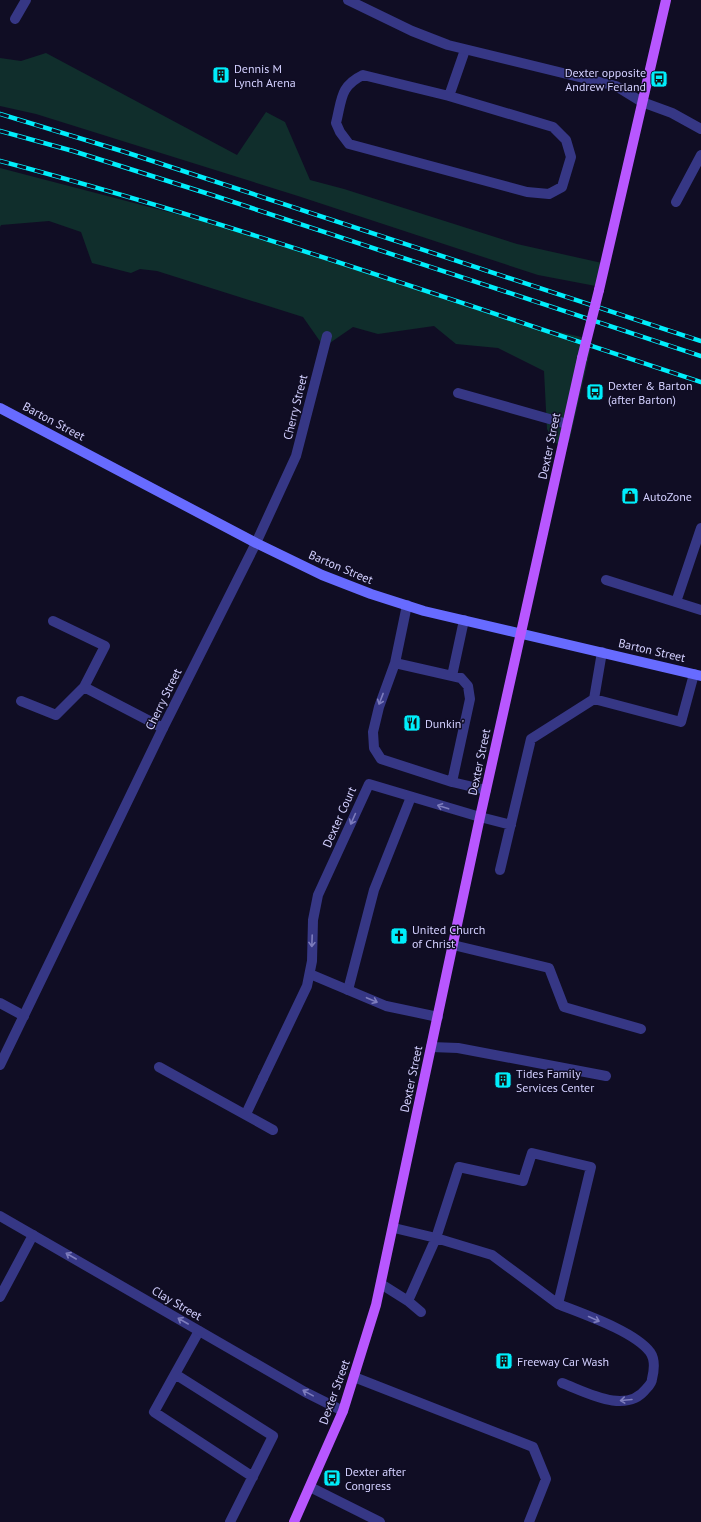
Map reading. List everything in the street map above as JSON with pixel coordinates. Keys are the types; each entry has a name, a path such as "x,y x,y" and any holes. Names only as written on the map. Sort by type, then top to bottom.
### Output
{"main road":[{"name":"Dexter Street","path":"294,1522 343,1411 381,1284 480,817 567,424 666,0"},
{"name":"Barton Street","path":"0,408 256,543 344,584 406,605 464,620 698,675"}],"street":[{"path":"15,19 26,0"},
{"path":"348,0 412,31 465,50 616,86 642,102 672,112 701,129"},
{"path":"449,96 465,50"},
{"path":"363,75 449,96 553,127 566,140 571,157 562,187 549,194 527,192 349,144 340,132 336,123 345,87 351,81 363,75"},
{"path":"676,202 701,155"},
{"name":"Cherry Street","path":"0,1065 163,728 256,543 296,456 327,336"},
{"path":"458,393 567,424"},
{"path":"676,602 701,528"},
{"path":"606,580 701,610"},
{"path":"406,605 395,663 379,707 373,732 374,748 381,759 452,782 486,790"},
{"path":"452,676 464,620"},
{"path":"21,701 56,715 84,687 106,646 53,621"},
{"path":"594,699 602,652"},
{"path":"395,663 461,678 468,686 470,700 452,782"},
{"path":"500,870 531,739 594,699 681,722 698,675"},
{"path":"84,687 163,728"},
{"name":"Dexter Court","path":"246,1114 307,986 310,974 313,920 318,895 369,784 511,825"},
{"path":"348,990 374,890 411,797"},
{"path":"453,946 549,968 564,1007 641,1029"},
{"path":"310,974 386,1006 438,1017"},
{"path":"0,1003 24,1016"},
{"path":"431,1047 458,1048 606,1076"},
{"path":"159,1067 273,1130"},
{"path":"408,1301 436,1238 459,1167 523,1181 532,1153 591,1167 558,1304"},
{"name":"Clay Street","path":"0,1216 305,1392 343,1411"},
{"path":"394,1228 436,1238 492,1255 558,1304 634,1337 651,1353 654,1369 652,1382 643,1394 629,1401 604,1399 562,1383"},
{"path":"0,1297 34,1235"},
{"path":"381,1284 408,1301 421,1312"},
{"path":"199,1330 154,1412 253,1477"},
{"path":"176,1374 273,1436 230,1522"},
{"path":"354,1377 533,1447 546,1479 529,1522"},
{"path":"310,1487 380,1522"}],"green space":[{"path":"46,53 237,155 266,112 285,122 310,180 344,189 517,244 602,263 601,287 538,275 298,196 36,114 0,106 0,58 21,61"},
{"path":"0,168 249,233 507,320 590,339 590,351 567,446 555,443 547,429 544,371 498,348 456,344 434,326 378,334 353,327 324,347 303,317 157,271 140,269 131,273 92,263 81,232 49,221 1,225 0,227"}],"railway":[{"path":"0,114 125,152 701,341"},
{"path":"0,131 73,151 212,195 701,356"},
{"path":"0,161 177,211 439,295 701,382"}],"place":[{"name":"Dennis M Lynch Arena","path":"221,75"},
{"name":"Dexter opposite Andrew Ferland","path":"659,79"},
{"name":"Dexter & Barton (after Barton)","path":"595,392"},
{"name":"AutoZone","path":"630,496"},
{"name":"Dunkin'","path":"412,723"},
{"name":"United Church of Christ","path":"399,936"},
{"name":"Tides Family Services Center","path":"503,1080"},
{"name":"Freeway Car Wash","path":"504,1361"},
{"name":"Dexter after Congress","path":"332,1478"}]}
